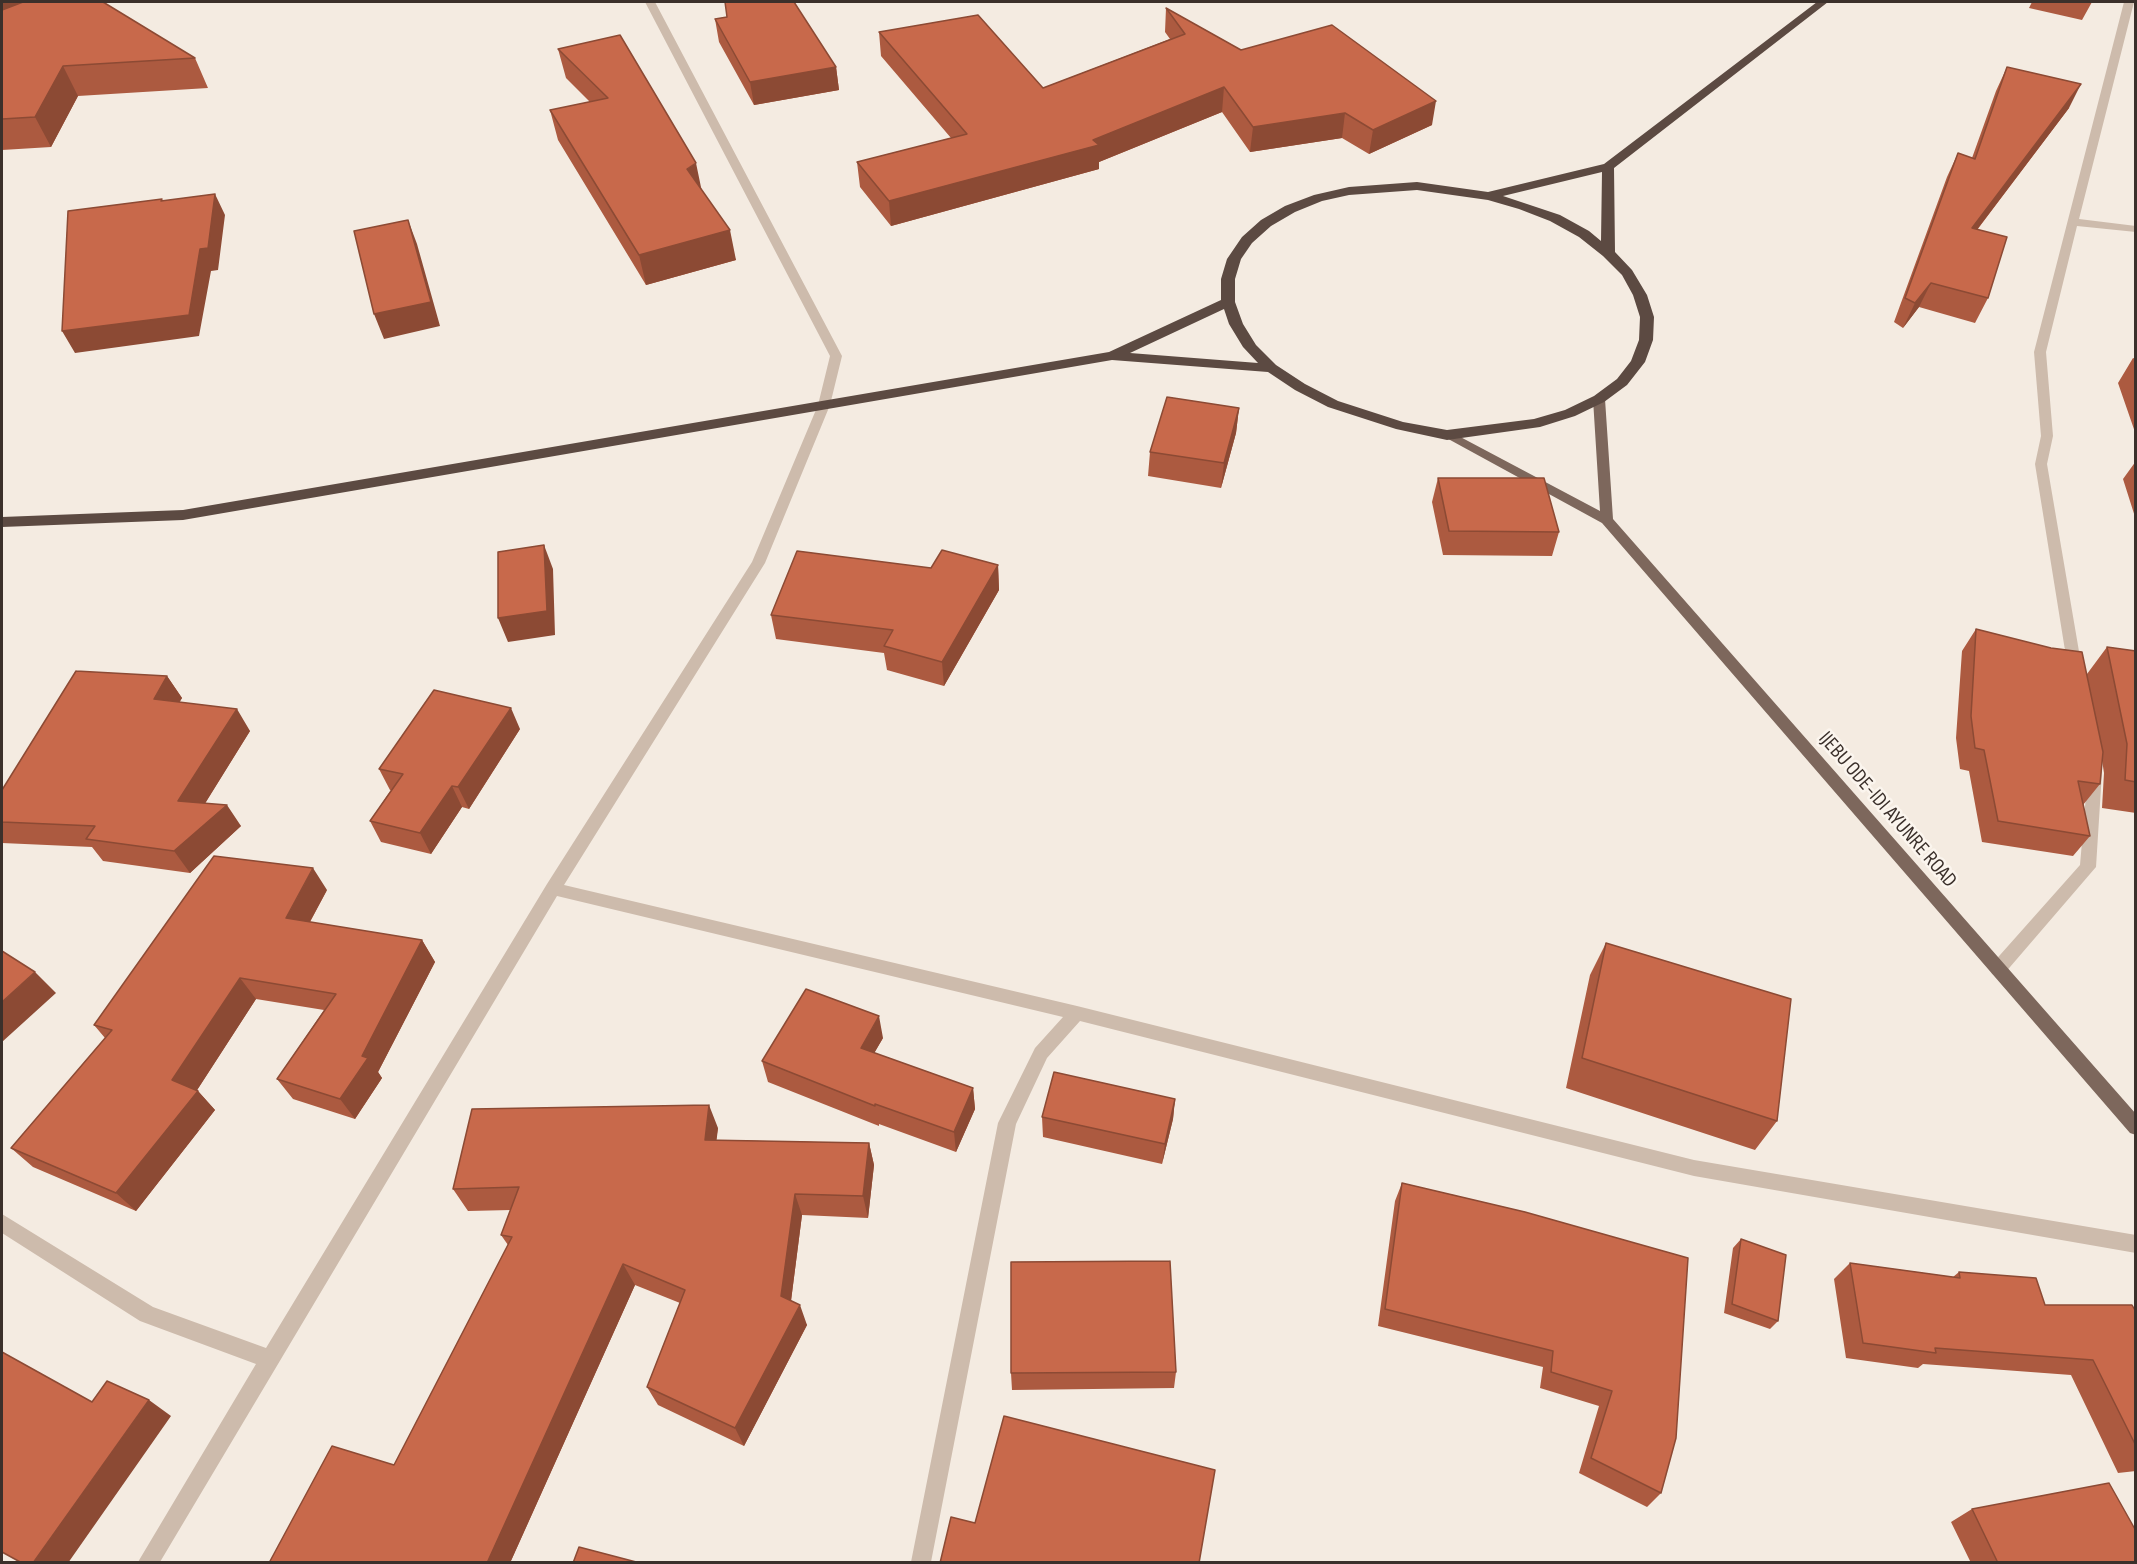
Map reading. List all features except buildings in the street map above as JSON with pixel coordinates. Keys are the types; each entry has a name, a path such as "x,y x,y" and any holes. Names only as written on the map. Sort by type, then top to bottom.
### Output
{"highway":[{"path":"1489,196 1608,168 1823,2"},
{"path":"1608,168 1608,253"},
{"path":"1417,186 1489,196 1555,218 1584,234 1608,253 1627,273 1640,294 1647,317 1646,340 1638,362 1622,382 1599,399 1570,413 1535,424 1447,435 1401,426 1334,404 1300,387 1272,368 1250,347 1236,324 1228,302 1228,279 1234,259 1247,240 1266,223 1290,209 1328,196 1382,187 1417,186"},
{"path":"1112,356 1228,302"},
{"path":"2,522 183,516 1112,356 1272,368"}],"main road":[{"path":"1599,399 1607,520"},
{"path":"1447,435 1607,520"},
{"name":"IJEBU ODE-IDI AYUNRE ROAD","path":"1607,520 2136,1127"}],"street":[{"path":"148,1563 553,889 758,563 824,405 836,356 650,2"},
{"path":"2078,684 2041,464 2047,436 2040,352 2129,2"},
{"path":"2073,222 2136,229"},
{"path":"1998,969 2088,867 2095,773 2093,762"},
{"path":"553,889 1077,1013 1694,1168 2136,1244"},
{"path":"921,1563 1007,1123 1041,1053 1077,1013"},
{"path":"2,1223 147,1314 270,1360"}]}
